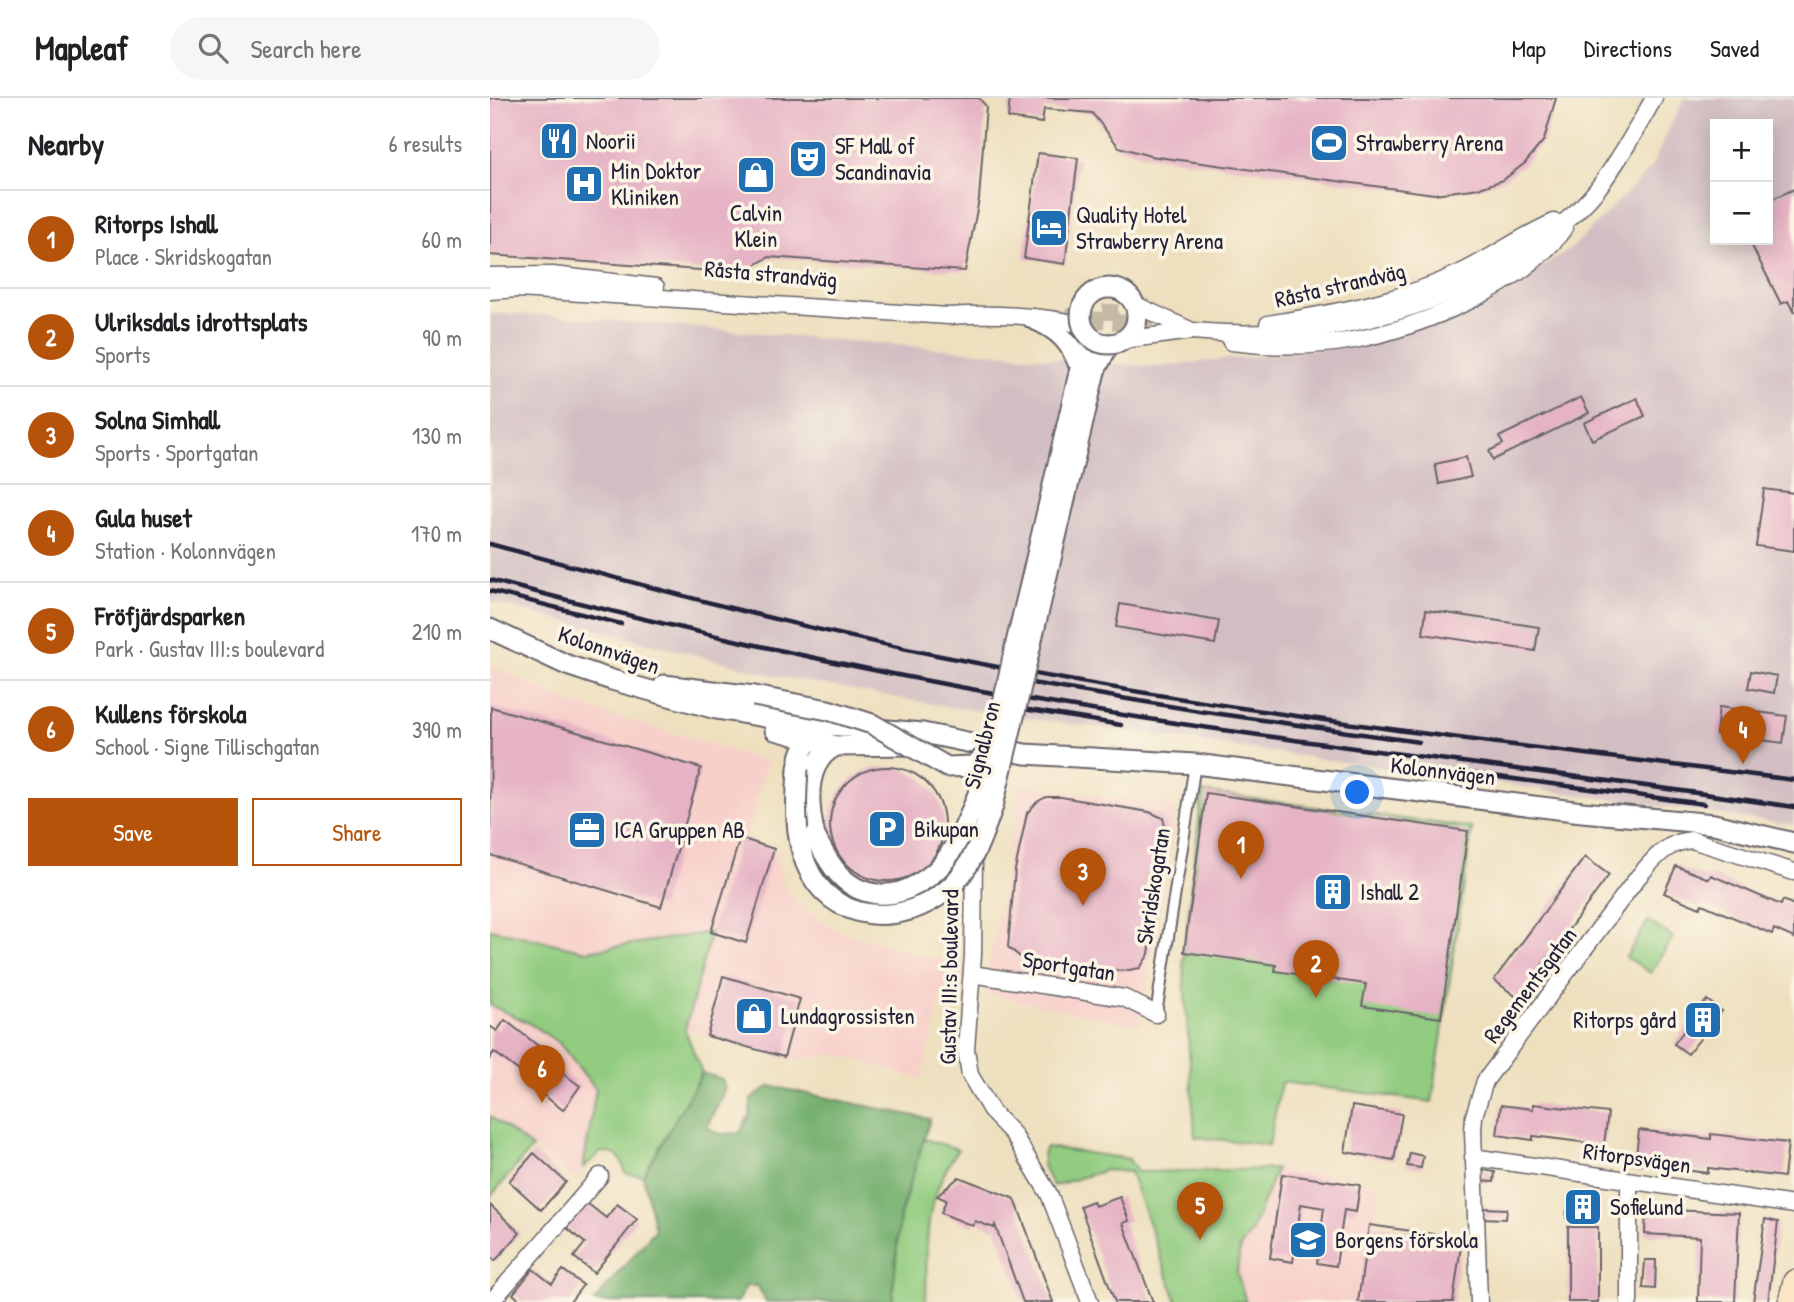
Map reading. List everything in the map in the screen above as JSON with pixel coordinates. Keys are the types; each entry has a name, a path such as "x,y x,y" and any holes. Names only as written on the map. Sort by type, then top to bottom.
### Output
{"main road":[{"path":"1790,1302 1794,1281"}],"street":[{"name":"Råsta strandväg","path":"1573,215 1536,230 1461,273 1418,291 1373,304 1265,325 1170,328 1219,341 1253,345 1325,344 1367,336 1431,316 1495,286 1529,265 1552,246 1609,171 1654,98"},
{"name":"Råsta strandväg","path":"1116,342 1192,331 1260,334 1338,326 1406,309 1445,295 1512,260 1573,215"},
{"name":"Råsta strandväg","path":"490,276 553,275 904,309 1041,317"},
{"path":"1041,317 1116,342 1136,324 1134,304 1121,290 1103,288 1094,292 1082,306 1084,330"},
{"name":"Råsta strandväg","path":"490,291 518,289 1041,317"},
{"name":"Råsta strandväg","path":"1134,304 1192,331"},
{"path":"1041,317 1060,334 1076,355 1080,369"},
{"name":"Signalbron","path":"836,746 823,754 814,771 810,802 815,836 835,872 867,893 884,895 918,884 948,857 995,751 1080,369 1084,330"},
{"name":"Signalbron","path":"798,769 797,823 805,862 817,884 846,908 878,916 901,913 926,904 949,889 963,872 983,834 993,806 1095,371 1116,342"},
{"name":"Kolonnvägen","path":"490,629 567,665 716,709 811,724 888,728 995,751 1084,759 1195,764 1582,812 1714,824 1794,843"},
{"path":"612,680 754,696 828,710 872,724 947,767 961,769 973,766 995,751"},
{"name":"Kolonnvägen","path":"716,709 758,728 792,750 798,769"},
{"name":"Kolonnvägen","path":"758,728 836,746 902,744 958,753 995,751"},
{"name":"Kolonnvägen","path":"810,740 826,734 888,728"},
{"path":"798,769 801,751 810,740"},
{"name":"Gustav III:s boulevard","path":"995,751 974,850 972,974 966,1049 970,1075 992,1112 1013,1134 1048,1194 1090,1302"},
{"name":"Skridskogatan","path":"1156,1014 1195,764"},
{"name":"Regementsgatan","path":"1479,1302 1473,1157 1474,1116 1485,1081 1638,877 1663,849 1677,841 1692,840 1794,872"},
{"name":"Sportgatan","path":"972,974 1124,998 1156,1014"},
{"name":"Ritorpsvägen","path":"1473,1157 1794,1205"},
{"path":"491,1302 600,1176"},
{"path":"1629,1181 1629,1302"}],"shaded area":[{"path":"1684,98 1794,98 1794,825 942,706 777,676 490,602 490,314 543,315 1157,367 1353,345 1468,307 1515,284 1571,249 1650,169"},
{"path":"490,665 571,703 767,761 746,840 774,849 783,885 803,908 835,930 950,963 921,1079 836,1054 795,1060 685,1030 710,933 586,951 490,929"},
{"path":"1020,785 1177,807 1140,1026 984,994"},
{"path":"490,1005 527,1022 559,1043 596,1090 583,1168 574,1180 490,1116"},
{"name":"Borgens förskola","path":"1276,1169 1377,1184 1378,1200 1359,1302 1244,1300 1237,1273 1240,1247 1251,1233"}],"green space":[{"path":"1202,792 1472,828 1432,1102 1281,1082 1269,1145 1195,1137 1183,964"},
{"path":"1648,921 1673,937 1651,973 1626,957"},
{"path":"490,929 586,951 711,932 685,1030 702,1073 643,1176 625,1173 618,1157 601,1152 583,1168 596,1089 559,1043 527,1022 490,1005"},
{"path":"702,1073 722,1079 725,1089 707,1127 719,1134 740,1133 750,1114 751,1099 770,1086 930,1119 900,1215 892,1302 766,1302 758,1286 746,1286 737,1302 594,1302 655,1230 643,1176"},
{"path":"490,1116 532,1148 490,1197"},
{"path":"924,1139 958,1149 946,1169 932,1206 927,1240 926,1302 892,1302 900,1215"},
{"path":"1046,1147 1129,1159 1137,1172 1276,1169 1251,1233 1240,1247 1237,1273 1246,1302 1177,1302 1130,1172 1106,1170 1053,1186 1043,1162"}],"building":[{"path":"490,98 979,98 986,106 979,199 965,271 769,257 741,273 490,255"},
{"name":"Strawberry Arena","path":"1010,98 1556,98 1544,140 1525,163 1503,180 1480,188 1434,194 1150,156 1119,147 1092,113 1044,109 1042,123 1008,118"},
{"name":"Quality Hotel Strawberry Arena","path":"1038,153 1078,158 1065,264 1024,258"},
{"path":"1794,189 1794,313 1788,301 1781,304 1752,245 1773,245 1773,199"},
{"path":"1581,397 1589,413 1493,460 1489,451 1503,444 1499,437"},
{"path":"1637,398 1645,416 1592,440 1584,423"},
{"path":"1466,457 1471,477 1439,484 1435,464"},
{"path":"1764,489 1794,493 1794,551 1756,546"},
{"path":"1120,604 1219,621 1215,644 1116,627"},
{"path":"1426,610 1539,627 1535,651 1423,634"},
{"path":"1751,671 1777,676 1774,693 1748,688"},
{"name":"ICA Gruppen AB","path":"491,707 701,768 661,907 490,855"},
{"path":"1719,707 1787,716 1783,743 1716,734"},
{"name":"Bikupan","path":"887,767 909,771 928,783 940,802 944,824 940,846 928,865 909,877 887,881 865,877 846,865 834,846 830,824 834,802 846,783 865,771"},
{"path":"1206,793 1468,831 1441,1018 1362,1006 1366,984 1275,971 1276,965 1184,952"},
{"path":"1046,797 1061,797 1149,812 1163,818 1167,834 1149,954 1140,968 1123,971 1024,960 1008,947 1015,870 1027,813"},
{"path":"740,838 774,849 746,943 711,932"},
{"path":"1585,857 1609,875 1518,998 1494,980"},
{"path":"1676,866 1709,879 1711,875 1781,905 1783,900 1794,905 1794,938 1774,929 1772,934 1702,904 1700,908 1664,893"},
{"path":"723,976 800,999 784,1057 707,1036"},
{"name":"Ritorps gård","path":"1707,1000 1722,1011 1688,1054 1674,1044"},
{"path":"505,1020 564,1066 560,1071 580,1086 563,1110 542,1094 545,1091 494,1052 490,1058 490,1026 497,1031"},
{"path":"1533,1104 1608,1113 1604,1145 1533,1136 1533,1140 1497,1135 1501,1105 1533,1109"},
{"path":"1352,1106 1402,1114 1394,1160 1345,1152"},
{"path":"1639,1130 1711,1139 1711,1134 1788,1143 1784,1177 1708,1168 1708,1173 1635,1164"},
{"path":"534,1153 566,1182 541,1210 509,1181"},
{"path":"1410,1153 1423,1156 1421,1168 1407,1166"},
{"path":"1478,1169 1495,1172 1494,1182 1480,1181"},
{"path":"1282,1174 1360,1185 1356,1212 1344,1210 1336,1266 1317,1263 1324,1208 1301,1204 1293,1262 1270,1258"},
{"path":"959,1177 1015,1199 1053,1302 1023,1302 995,1225 994,1228 975,1221 973,1226 941,1213 946,1200 937,1196"},
{"name":"Sofielund","path":"1569,1194 1599,1197 1597,1221 1566,1218"},
{"path":"1120,1197 1129,1221 1123,1223 1153,1302 1115,1302 1080,1206 1093,1201 1095,1206"},
{"path":"587,1203 606,1218 617,1204 637,1219 594,1273 574,1257 585,1243 567,1228"},
{"path":"490,1205 520,1233 495,1261 490,1256"},
{"path":"1482,1208 1507,1209 1506,1219 1482,1218"},
{"path":"1646,1209 1739,1213 1735,1302 1698,1302 1700,1237 1645,1234"},
{"path":"1765,1219 1778,1222 1768,1302 1753,1302"},
{"path":"1369,1225 1462,1238 1453,1302 1358,1302"},
{"path":"1568,1227 1598,1227 1598,1302 1568,1302"},
{"path":"1645,1260 1656,1260 1655,1289 1643,1288"},
{"path":"533,1269 552,1284 563,1270 583,1285 570,1302 522,1302 513,1294"}],"tunnel":[{"path":"1110,320 1111,274"},
{"path":"1065,316 1170,328"}],"railway":[{"path":"490,544 824,631 1042,675 1256,710 1794,780"},
{"path":"490,580 774,649 990,692 1153,720 1794,807"},
{"path":"490,591 621,624"},
{"path":"1014,680 1199,711 1419,742"},
{"path":"993,704 1121,725"},
{"path":"1461,772 1704,804"}],"place":[{"name":"Noorii","path":"559,141"},
{"name":"Strawberry Arena","path":"1329,143"},
{"name":"SF Mall of Scandinavia","path":"808,159"},
{"name":"Calvin Klein","path":"756,175"},
{"name":"Min Doktor Kliniken","path":"584,184"},
{"name":"Quality Hotel Strawberry Arena","path":"1049,228"},
{"name":"Gula huset","path":"1743,764"},
{"name":"Bikupan","path":"887,829"},
{"name":"ICA Gruppen AB","path":"587,830"},
{"name":"Ritorps Ishall","path":"1241,879"},
{"name":"Ishall 2","path":"1333,892"},
{"name":"Solna Simhall","path":"1083,906"},
{"name":"Ulriksdals idrottsplats","path":"1316,998"},
{"name":"Lundagrossisten","path":"754,1016"},
{"name":"Ritorps gård","path":"1703,1020"},
{"name":"Kullens förskola","path":"542,1103"},
{"name":"Sofielund","path":"1583,1207"},
{"name":"Fröfjärdsparken","path":"1200,1240"},
{"name":"Borgens förskola","path":"1308,1240"}]}
